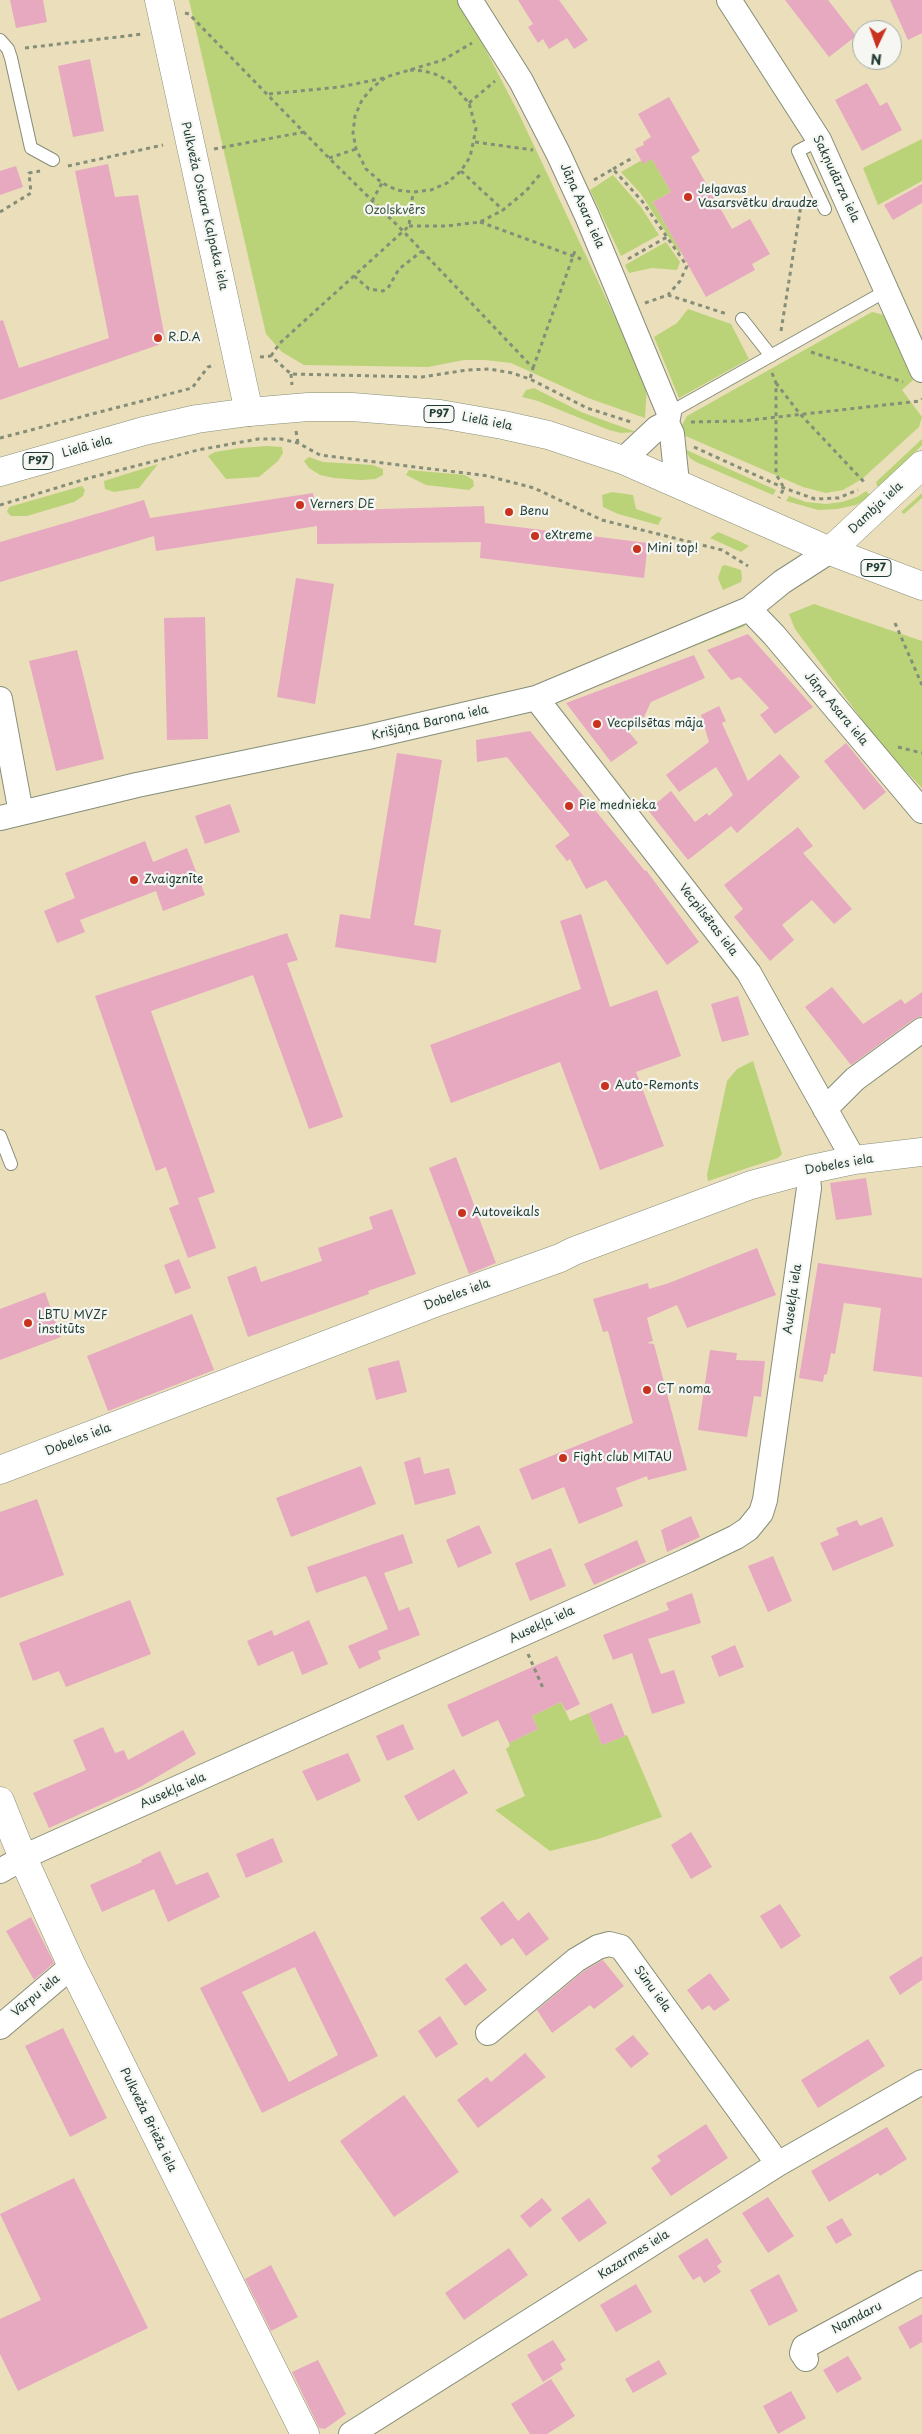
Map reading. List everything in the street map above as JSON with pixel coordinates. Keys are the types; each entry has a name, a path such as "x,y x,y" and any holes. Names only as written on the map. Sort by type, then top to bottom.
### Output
{"street":[{"name":"Pulkveža Oskara Kalpaka iela","path":"159,0 249,412"},
{"name":"Jāņa Asara iela","path":"470,0 512,67 558,153 587,216 671,415 677,484"},
{"name":"Sakņudārza iela","path":"729,0 819,140 886,290 915,377"},
{"name":"Lielā iela","path":"0,472 144,431 197,419 249,412 308,407 352,407 440,414 503,424 548,435 623,460 830,551 922,586"},
{"path":"623,460 671,415"},
{"name":"Dambja iela","path":"830,551 922,465"},
{"name":"Krišjāņa Barona iela","path":"10,816 265,757 368,738 536,698 749,609 782,582 830,551"},
{"name":"Jāņa Asara iela","path":"749,609 774,635 922,811"},
{"name":"Vecpilsētas iela","path":"536,698 749,973 854,1160"},
{"path":"0,699 10,816"},
{"path":"825,1109 855,1079 922,1030"},
{"name":"Dobeles iela","path":"0,1470 440,1300 560,1258 751,1185 854,1160 922,1152"},
{"name":"Ausekļa iela","path":"11,1864 520,1636 736,1537 748,1529 761,1513 765,1500 809,1188 807,1170"},
{"name":"Pulkveža Brieža iela","path":"0,1801 11,1864 72,1966 305,2434"},
{"name":"Sūnu iela","path":"488,2033 576,1960 598,1947 609,1944 621,1948 778,2164"},
{"name":"Vārpu iela","path":"0,2026 72,1966"},
{"name":"Kazarmes iela","path":"351,2434 778,2164 922,2083"},
{"name":"Namdaru","path":"806,2358 802,2353 804,2347 922,2284"}],"lane":[{"path":"0,40 8,49 11,58 32,148 58,164"},
{"path":"819,140 798,151 825,209"},
{"path":"671,415 886,290"},
{"path":"742,319 772,355"},
{"path":"0,1136 11,1164"}],"path":[{"path":"190,14 329,158 403,231 532,368"},
{"path":"268,94 340,87 386,78 443,60 472,44 489,30"},
{"path":"23,48 166,32"},
{"path":"469,103 512,67"},
{"path":"386,78 372,88 362,100 355,116 354,133 356,149 366,168 382,183 397,190 413,192 431,190 448,183 461,171 470,157 475,142 476,129 469,103 461,92 444,78 424,71 410,70"},
{"path":"192,153 304,132"},
{"path":"475,142 558,153"},
{"path":"58,164 163,145"},
{"path":"329,158 356,149"},
{"path":"558,153 526,191 503,210 480,222 448,226 409,226 280,343 271,356 291,374 422,377 467,370 489,369 512,373 530,379 587,408 637,423"},
{"path":"590,182 634,157"},
{"path":"613,169 642,201 687,266 680,281 668,295 637,307"},
{"path":"784,488 776,474 776,384 772,355 807,170"},
{"path":"0,212 31,193 29,173 44,171"},
{"path":"461,171 503,210"},
{"path":"372,201 382,183"},
{"path":"409,226 413,192"},
{"path":"530,379 532,368 587,216"},
{"path":"480,222 609,268 667,237"},
{"path":"354,276 369,289 383,291 388,288 399,268 422,251"},
{"path":"668,295 742,319"},
{"path":"801,339 811,352 915,377"},
{"path":"0,438 192,388 208,367"},
{"path":"690,445 784,488 815,499 838,498 856,492 867,484 800,414 776,384"},
{"path":"671,415 687,422 742,421 920,401 922,399"},
{"path":"0,505 89,478 198,450 258,439 281,439 298,443 320,455 488,476 534,488 602,520 722,550 748,566"},
{"path":"779,498 784,488"},
{"path":"895,623 922,685"},
{"path":"895,746 922,753"},
{"path":"520,1636 543,1688"}],"green space":[{"name":"Ozolskvērs","path":"189,0 460,0 519,114 647,385 645,418 588,398 511,363 464,360 428,367 304,365 282,352 266,334"},
{"path":"922,139 922,181 878,205 863,168"},
{"path":"652,159 671,192 653,202 681,252 679,253 641,194 621,172 642,160"},
{"path":"613,175 641,207 659,235 621,256 590,190"},
{"path":"666,242 680,262 677,270 652,268 629,273 625,265"},
{"path":"688,309 731,324 749,359 679,398 654,337 677,323"},
{"path":"872,312 884,315 913,380 902,390 922,417 919,427 862,479 843,490 826,493 803,487 681,434 681,427 687,416"},
{"path":"534,388 581,412 636,432 621,433 609,430 538,401 522,397 526,390"},
{"path":"922,439 922,445 881,487 877,486 876,482"},
{"path":"267,446 282,447 283,453 278,461 259,477 226,479 208,456 215,452"},
{"path":"684,449 776,490 773,495 696,462 690,458"},
{"path":"309,457 323,462 373,465 383,469 383,475 375,479 361,480 320,475 309,468 304,461"},
{"path":"158,464 139,488 114,492 105,489 104,481"},
{"path":"409,470 465,475 473,480 474,486 469,490 426,485 406,475"},
{"path":"82,486 85,490 83,496 74,502 27,516 11,516 7,512 9,507"},
{"path":"866,491 870,495 866,499 856,505 837,509 818,510 786,501 789,496 806,502 826,504 842,502 857,497"},
{"path":"612,492 633,495 636,509 662,518 658,525 618,514 603,507 602,495"},
{"path":"922,493 922,498 904,514 901,512"},
{"path":"718,532 749,546 741,552 710,538"},
{"path":"725,565 741,570 742,578 741,582 723,590 718,578 722,566"},
{"path":"814,604 922,641 922,788 880,744 795,629 789,614"},
{"path":"743,624 745,626 564,697"},
{"path":"753,1061 782,1154 778,1158 708,1181 707,1175 727,1081 737,1069"},
{"path":"561,1702 570,1721 589,1713 602,1745 627,1735 662,1817 598,1839 550,1851 495,1810 525,1796 506,1749 510,1746 509,1743 538,1729 532,1716"}],"building":[{"path":"10,0 43,0 47,22 16,28"},
{"path":"518,0 559,0 588,40 574,49 567,38 549,49 543,39 538,43 528,27 533,24"},
{"path":"785,0 828,0 852,31 852,39 829,57"},
{"path":"890,0 922,0 922,33 908,40 902,27 902,20 899,20"},
{"path":"90,59 104,131 73,137 58,66"},
{"path":"867,83 880,106 887,102 902,130 862,151 835,100"},
{"name":"Jelgavas Vasarsvētku draudze","path":"669,97 700,151 691,157 732,229 750,219 770,254 752,264 755,270 706,297 653,202 671,192 652,159 643,164 635,149 644,145 643,142 651,137 638,114"},
{"path":"108,164 115,197 138,195 165,339 158,345 0,400 0,321 3,320 19,368 109,338 75,171"},
{"path":"16,166 23,187 0,195 0,171"},
{"path":"922,184 922,203 893,220 884,205"},
{"path":"313,493 316,511 484,506 485,523 648,543 644,578 480,558 481,542 317,544 317,526 156,551 154,536 0,582 0,542 144,500 150,518"},
{"path":"296,578 334,584 315,704 277,697"},
{"path":"205,617 208,739 167,740 164,618"},
{"path":"748,634 813,707 775,734 760,715 769,708 740,677 731,680 707,650"},
{"path":"77,650 104,759 56,771 29,661"},
{"path":"694,655 705,678 651,702 644,717 622,724 638,743 611,762 566,703"},
{"path":"719,706 726,721 722,723 748,781 780,754 800,777 737,833 731,826 688,860 648,810 671,791 695,822 707,813 709,816 733,795 716,767 679,792 666,775 709,742 701,715"},
{"path":"530,731 646,870 699,942 667,965 606,880 586,889 570,859 567,861 555,846 570,835 507,757 477,762 476,740"},
{"path":"846,743 886,792 864,810 824,761"},
{"path":"397,753 442,760 414,925 441,930 436,963 335,947 340,914 370,919"},
{"path":"230,804 240,832 205,844 195,816"},
{"path":"798,827 813,846 803,853 852,909 834,924 812,900 782,925 794,940 770,961 734,917 743,909 724,885"},
{"path":"145,841 153,862 187,848 205,895 163,911 156,891 80,920 85,932 57,943 44,911 75,898 65,873"},
{"name":"Auto-Remonts","path":"581,914 610,1007 657,990 681,1056 636,1072 664,1146 600,1170 560,1062 451,1103 430,1045 581,989 560,921"},
{"path":"287,933 298,960 287,963 343,1117 309,1129 253,975 151,1011 215,1192 198,1198 216,1248 188,1258 169,1208 179,1204 166,1167 156,1171 95,996"},
{"path":"832,987 863,1024 901,999 905,1004 922,992 922,1016 914,1019 851,1065 805,1007"},
{"path":"738,996 749,1035 722,1042 711,1004"},
{"name":"Autoveikals","path":"456,1157 496,1263 469,1274 429,1168"},
{"path":"866,1178 872,1215 836,1220 830,1183"},
{"path":"392,1209 416,1274 368,1291 369,1294 248,1337 227,1277 256,1266 261,1282 322,1261 318,1248 373,1229 369,1217"},
{"path":"757,1248 776,1295 687,1328 677,1305 647,1318 653,1341 647,1343 654,1344 687,1470 648,1480 647,1476 616,1488 623,1506 579,1524 564,1487 532,1500 519,1469 633,1423 608,1331 603,1332 593,1299 648,1283 649,1289 669,1283"},
{"path":"179,1259 191,1288 175,1294 164,1265"},
{"path":"818,1263 922,1278 922,1377 873,1371 881,1308 844,1303 835,1354 831,1353 827,1374 824,1375 823,1382 799,1378"},
{"name":"LBTU MVZF institūts","path":"45,1292 61,1337 0,1360 0,1309"},
{"path":"192,1314 214,1370 108,1411 87,1356"},
{"path":"710,1350 737,1353 736,1360 765,1361 761,1397 754,1396 747,1437 698,1430"},
{"path":"399,1360 407,1392 376,1400 368,1368"},
{"path":"420,1457 424,1474 449,1468 456,1494 415,1505 404,1462"},
{"path":"361,1466 376,1504 291,1537 276,1498"},
{"path":"37,1499 64,1575 0,1598 0,1512"},
{"path":"691,1516 700,1537 667,1552 661,1530"},
{"path":"882,1517 894,1546 833,1571 820,1543 839,1535 836,1528 857,1520 860,1526"},
{"path":"479,1525 492,1553 458,1568 446,1540"},
{"path":"403,1534 413,1563 384,1573 399,1611 409,1607 420,1635 378,1651 381,1659 359,1669 348,1646 388,1629 367,1578 365,1576 316,1593 307,1567"},
{"path":"637,1540 646,1562 594,1585 584,1564"},
{"path":"551,1548 566,1586 530,1601 515,1563"},
{"path":"773,1556 792,1601 768,1612 748,1566"},
{"path":"692,1593 701,1623 648,1639 661,1674 674,1670 685,1703 652,1714 632,1653 613,1660 603,1635 669,1610 666,1603"},
{"path":"130,1600 151,1654 66,1687 59,1671 33,1681 19,1643"},
{"path":"309,1620 328,1664 302,1675 293,1651 258,1666 247,1641 272,1630 274,1636"},
{"path":"735,1645 744,1667 719,1677 711,1656"},
{"path":"557,1656 580,1704 566,1711 561,1702 532,1716 538,1729 509,1743 498,1720 462,1737 447,1705"},
{"path":"612,1703 625,1736 602,1745 589,1713"},
{"path":"403,1724 414,1749 387,1761 376,1736"},
{"path":"103,1727 115,1753 124,1750 128,1760 183,1730 196,1754 140,1787 49,1828 33,1793 86,1770 73,1740"},
{"path":"348,1753 361,1781 317,1801 302,1771"},
{"path":"454,1769 468,1793 418,1821 404,1796"},
{"path":"691,1832 712,1867 691,1879 671,1845"},
{"path":"273,1838 283,1862 246,1878 236,1854"},
{"path":"160,1851 176,1885 208,1872 220,1897 168,1922 154,1889 102,1912 90,1885 142,1862 141,1860"},
{"path":"503,1901 518,1921 529,1912 549,1939 526,1956 513,1938 501,1946 480,1918"},
{"path":"780,1904 801,1936 781,1949 760,1916"},
{"path":"31,1917 54,1963 34,1980 6,1931"},
{"path":"315,1931 378,2056 262,2113 200,1988","holes":["295,1967 338,2055 289,2082 242,1992"]},
{"path":"922,1956 922,1980 900,1995 889,1977"},
{"path":"603,1960 624,1986 594,2009 590,2005 552,2033 537,2010 584,1971"},
{"path":"466,1963 487,1990 465,2006 445,1979"},
{"path":"710,1973 730,2000 714,2011 709,2005 702,2010 687,1990"},
{"path":"440,2016 458,2044 436,2058 418,2031"},
{"path":"63,2028 107,2118 70,2137 25,2046"},
{"path":"633,2035 649,2054 631,2068 615,2049"},
{"path":"868,2039 885,2066 818,2108 801,2080"},
{"path":"525,2053 546,2077 478,2128 457,2100 487,2077 491,2082"},
{"path":"404,2095 459,2172 394,2217 340,2141"},
{"path":"706,2124 728,2158 671,2196 651,2168 661,2161 657,2156"},
{"path":"887,2127 907,2159 880,2176 878,2173 829,2202 811,2171"},
{"path":"74,2178 148,2328 18,2391 0,2354 0,2319 41,2300 0,2214"},
{"path":"768,2197 794,2236 768,2253 742,2213"},
{"path":"542,2198 552,2210 530,2228 520,2216"},
{"path":"589,2198 607,2223 579,2242 561,2218"},
{"path":"842,2218 852,2235 836,2244 826,2227"},
{"path":"707,2238 722,2262 717,2266 721,2272 704,2283 700,2276 693,2280 678,2256"},
{"path":"509,2248 528,2275 464,2320 445,2293"},
{"path":"271,2265 298,2317 271,2331 245,2279"},
{"path":"779,2274 798,2311 769,2326 750,2290"},
{"path":"636,2284 652,2312 616,2332 600,2305"},
{"path":"922,2314 922,2342 910,2349 898,2327"},
{"path":"553,2340 566,2360 560,2364 563,2369 543,2382 527,2355"},
{"path":"848,2356 862,2379 837,2393 823,2370"},
{"path":"318,2360 346,2414 325,2429 319,2428 292,2372"},
{"path":"659,2360 667,2374 633,2393 625,2379"},
{"path":"551,2379 575,2416 547,2434 530,2434 511,2404"},
{"path":"791,2391 806,2418 778,2434 763,2406"}],"place":[{"name":"Jelgavas Vasarsvētku draudze","path":"688,197"},
{"name":"R.D.A","path":"158,338"},
{"name":"Verners DE","path":"300,505"},
{"name":"Benu","path":"509,512"},
{"name":"eXtreme","path":"535,536"},
{"name":"Mini top!","path":"637,549"},
{"name":"Vecpilsētas māja","path":"597,724"},
{"name":"Pie mednieka","path":"569,806"},
{"name":"Zvaigznīte","path":"134,880"},
{"name":"Auto-Remonts","path":"605,1086"},
{"name":"Autoveikals","path":"462,1213"},
{"name":"LBTU MVZF institūts","path":"28,1323"},
{"name":"CT noma","path":"647,1390"},
{"name":"Fight club MITAU","path":"563,1458"}]}
